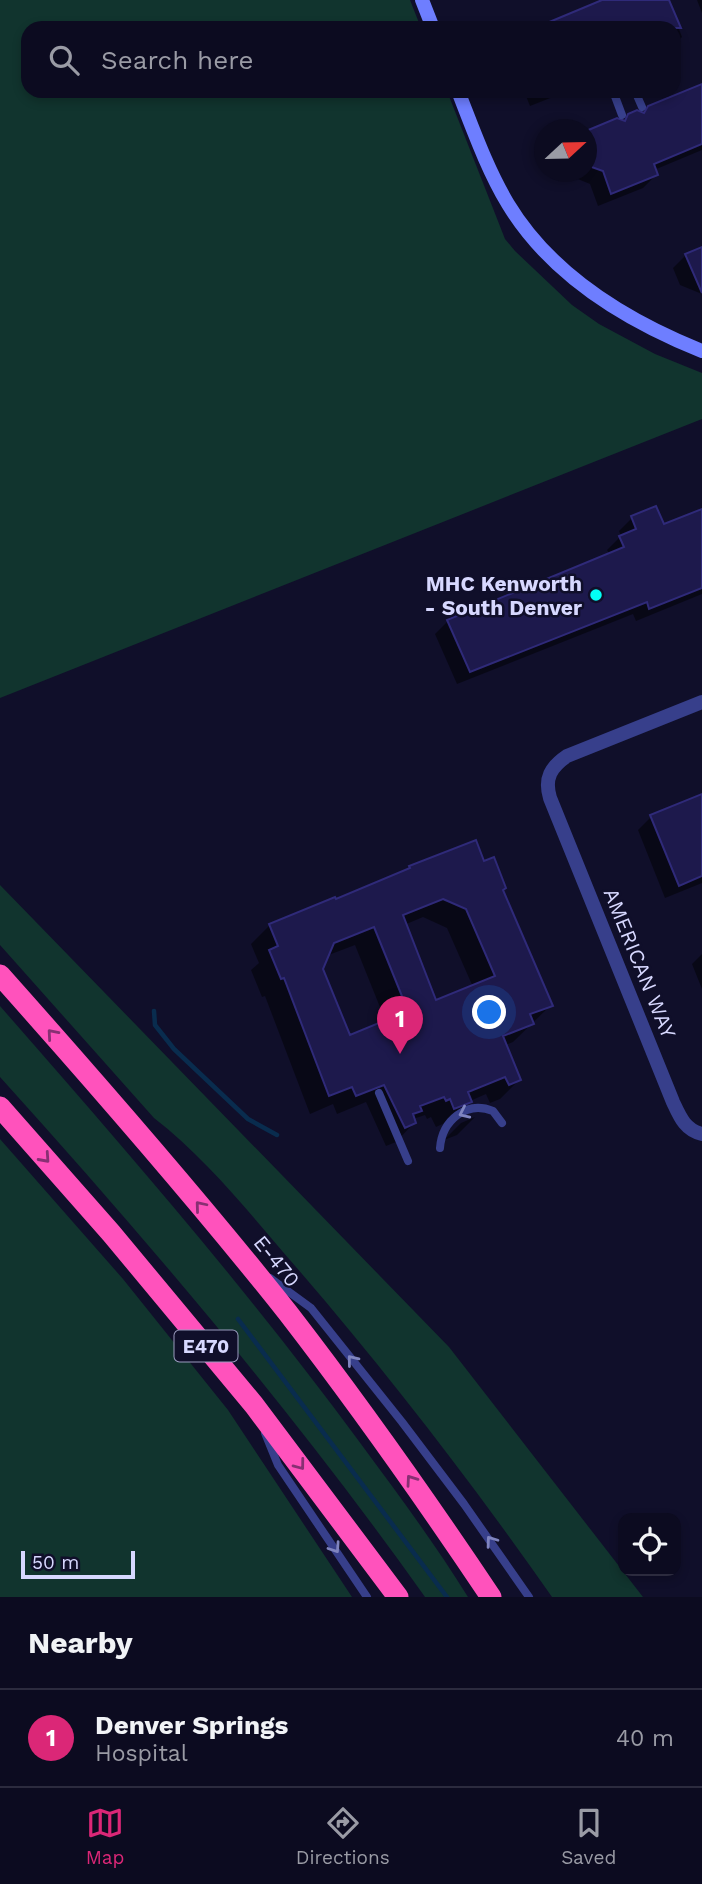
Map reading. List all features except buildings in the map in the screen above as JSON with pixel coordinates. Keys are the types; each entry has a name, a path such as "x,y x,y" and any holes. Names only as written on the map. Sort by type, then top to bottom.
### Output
{"highway":[{"name":"E-470","path":"0,975 244,1259 372,1424 491,1597"},
{"name":"E470","path":"0,1107 111,1233 254,1405 398,1597"}],"street":[{"path":"422,0 430,21"},
{"path":"461,98 501,191 535,240 567,271 604,300 646,326 702,351"},
{"name":"AMERICAN WAY","path":"702,702 567,756 552,768 549,775 550,798 673,1102 681,1120 692,1132 702,1134"}],"lane":[{"path":"616,98 622,115"},
{"path":"638,98 642,107"},
{"path":"380,1093 408,1160"},
{"path":"440,1148 441,1138 448,1125 467,1109 478,1107 494,1111 502,1123"},
{"path":"244,1259 310,1308 402,1422 529,1597"},
{"path":"254,1405 278,1465 368,1597"}],"green space":[{"path":"0,0 410,0 418,21 21,21 21,98 450,98 505,239 572,305 599,324 655,354 702,373 702,419 0,698"},
{"path":"0,885 449,1347 618,1565 618,1576 627,1576 643,1597 552,1597 422,1421 319,1293 222,1182 189,1148 154,1118 0,945"},
{"path":"0,1006 140,1167 275,1331 402,1500 468,1597 425,1597 325,1462 220,1331 0,1077"},
{"path":"0,1139 123,1279 228,1410 352,1597 0,1597"}],"waterway":[{"path":"154,1011 155,1025 174,1049 248,1119 277,1135"},
{"path":"238,1319 447,1597"}],"place":[{"name":"MHC Kenworth - South Denver","path":"596,595"},
{"name":"Denver Springs","path":"400,1054"}]}
